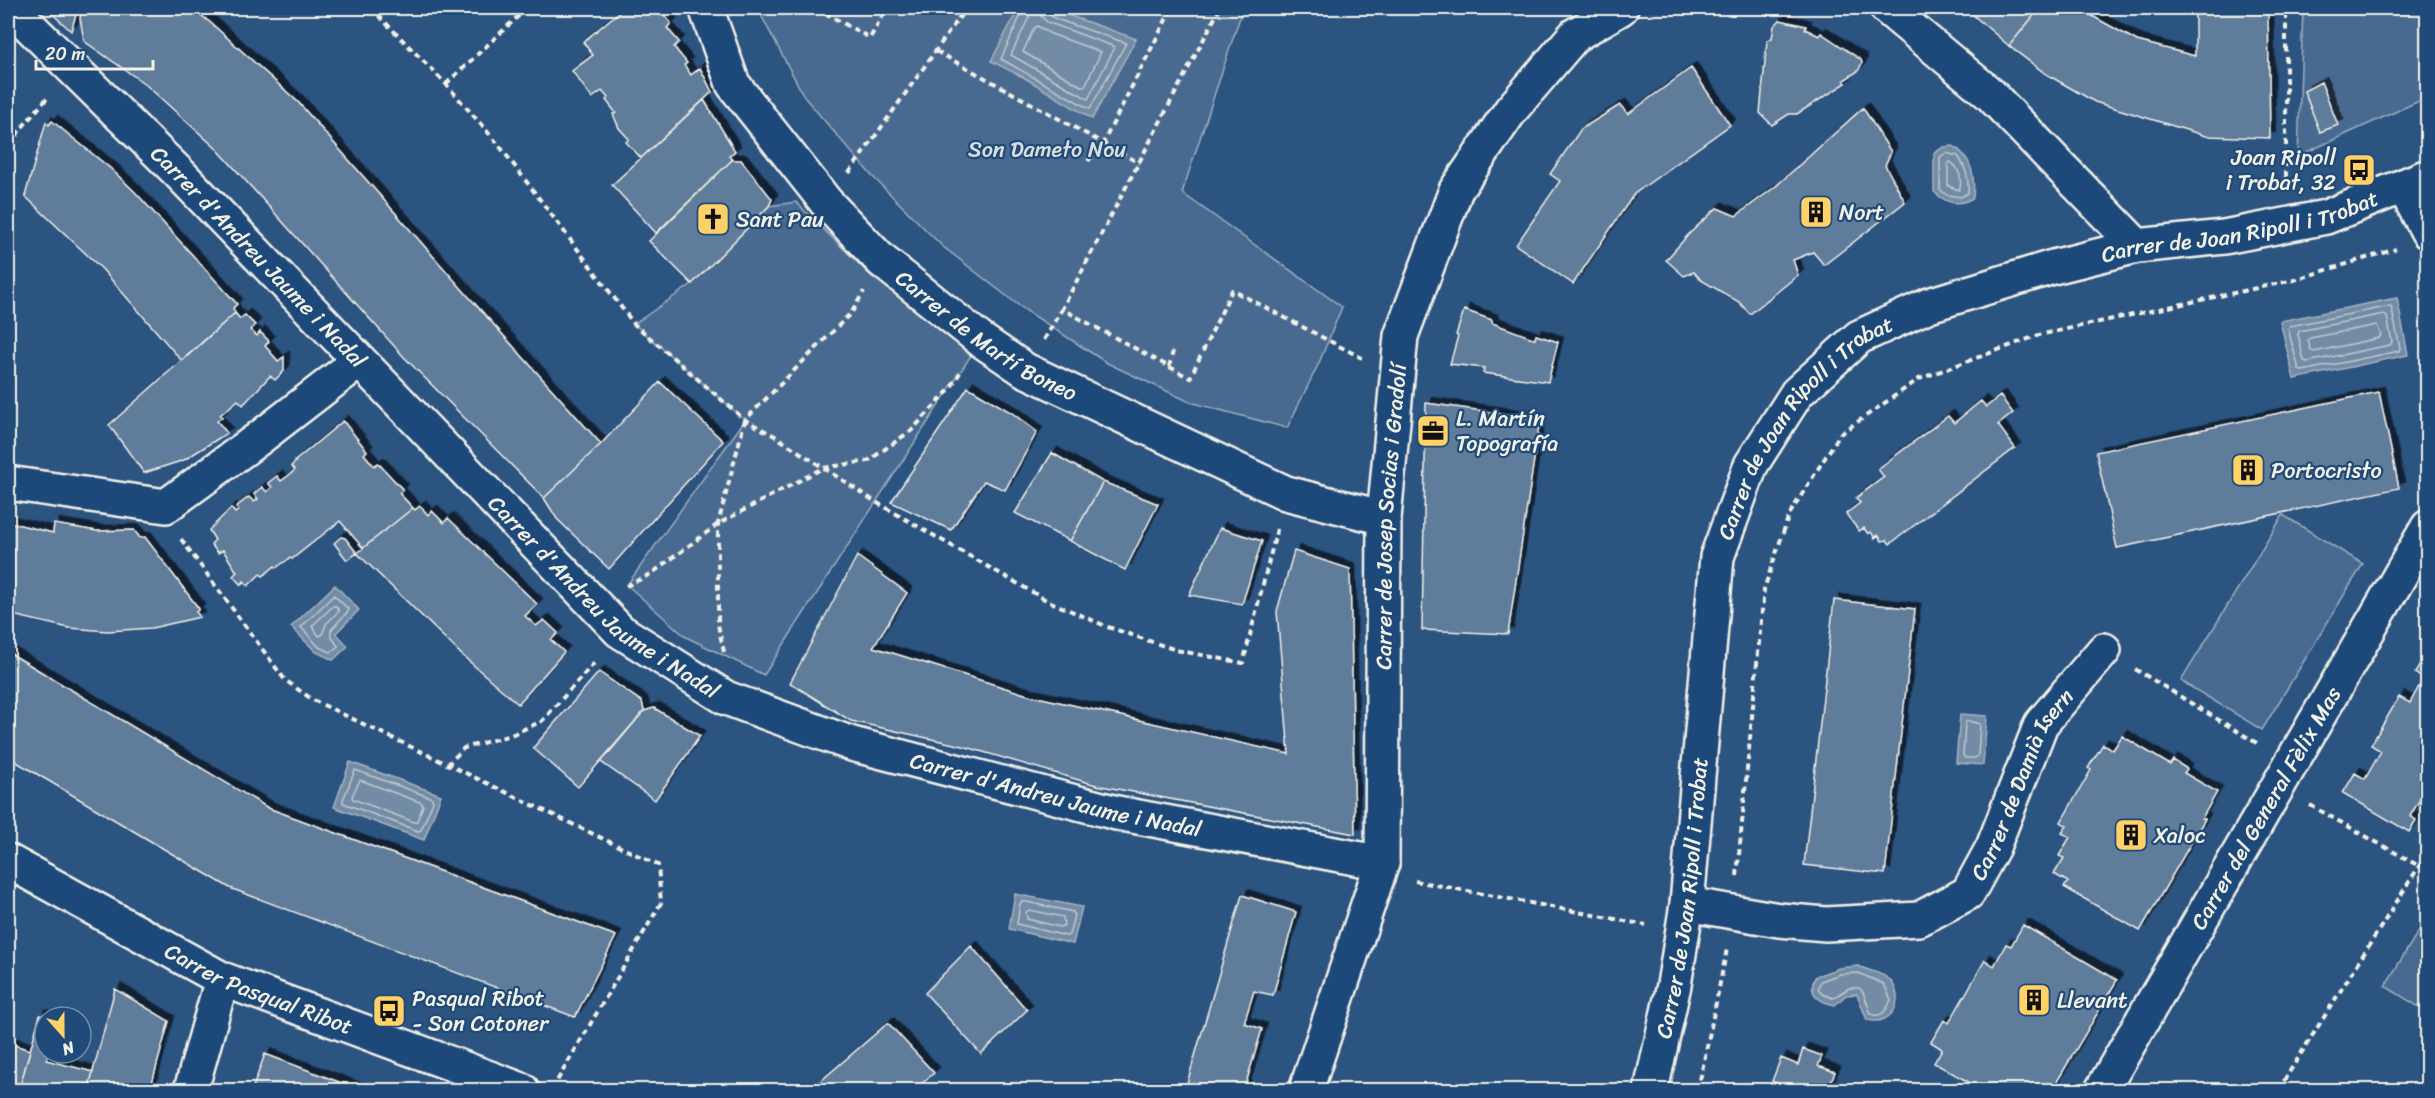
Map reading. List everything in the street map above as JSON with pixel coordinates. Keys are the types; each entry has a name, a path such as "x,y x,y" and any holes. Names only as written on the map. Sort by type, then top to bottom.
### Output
{"street":[{"name":"Carrer d'Andreu Jaume i Nadal","path":"11,8 179,173 620,631 726,698 852,744 1118,813 1382,863"},
{"name":"Carrer de Martí Boneo","path":"706,8 733,84 826,202 881,260 981,340 1025,370 1286,493 1384,518"},
{"name":"Carrer de Josep Socias i Gradolí","path":"1306,1090 1382,863 1384,518 1401,336 1456,190 1511,110 1575,35 1621,8"},
{"path":"1887,8 1990,94 2137,246"},
{"path":"2416,181 2417,239"},
{"name":"Carrer de Joan Ripoll i Trobat","path":"1651,1090 1674,985 1685,918 1717,557 1751,465 1797,393 1859,337 1929,305 2053,267 2137,246 2224,237 2326,217 2416,181"},
{"path":"8,483 165,506 258,440 359,361"},
{"name":"Carrer del General Fèlix Mas","path":"2102,1090 2427,528"},
{"name":"Carrer de Damià Isern","path":"1685,918 1734,911 1779,920 1827,924 1919,919 1968,893 1993,847 2041,724 2104,650"},
{"name":"Carrer Pasqual Ribot","path":"8,861 222,979 522,1090"},
{"path":"191,1090 222,979"}],"path":[{"path":"371,8 446,84 498,144 634,324 745,420 775,436 947,545 1046,600 1108,627 1176,650 1243,663 1286,493"},
{"path":"446,84 527,8"},
{"path":"816,8 870,38 887,8"},
{"path":"826,202 859,161 966,8"},
{"path":"1088,161 1103,143 1172,8"},
{"path":"1220,8 1062,309 1190,378 1232,290 1328,341 1398,374"},
{"path":"2286,8 2287,149"},
{"path":"936,51 1139,163"},
{"path":"8,154 19,131 73,68"},
{"path":"1698,1090 1734,911 1764,589 1789,515 1840,434 1919,379 2039,335 2294,280 2417,239"},
{"path":"726,698 724,655 718,625 718,524 745,420 852,312 881,260"},
{"path":"592,602 651,574 718,524 823,468 868,461 912,430 950,389 981,340"},
{"path":"1169,367 1173,351"},
{"path":"165,506 181,539 285,680 314,700 658,866 661,903 551,1090"},
{"path":"447,765 464,748 511,735 542,721 584,677 620,631"},
{"path":"2104,650 2284,776 2419,866"},
{"path":"2278,1090 2427,852"},
{"path":"1382,863 1405,878 1426,884 1685,918"}],"green space":[{"name":"Son Dameto Nou","path":"766,8 1243,8 1182,193 1342,307 1319,363 1287,428 1190,402 1107,363 1022,308 942,246 872,176 805,98 761,15"},
{"path":"2303,8 2427,8 2427,94 2419,101 2298,156"},
{"path":"796,202 872,277 981,340 764,675 686,637 627,585 745,420 634,324 692,284 769,206"},
{"path":"2283,515 2363,564 2262,730 2181,681"},
{"path":"2427,917 2427,1012 2385,986"}],"water":[{"path":"1019,8 1048,8 1136,39 1092,119 1025,78 991,61"},
{"path":"1953,146 1969,162 1974,183 1973,198 1957,203 1943,199 1934,192 1934,153 1944,147"},
{"path":"2397,298 2408,355 2294,379 2280,321"},
{"path":"335,585 359,610 336,633 348,646 333,660 316,652 291,627"},
{"path":"1960,714 1987,716 1983,765 1956,763"},
{"path":"350,762 441,795 424,840 334,807"},
{"path":"1015,894 1082,907 1073,944 1009,929"},
{"path":"1858,966 1886,977 1894,987 1897,1002 1890,1015 1884,1019 1867,1020 1857,994 1846,995 1835,1005 1824,1002 1813,992 1813,982 1816,976 1839,968"}],"building":[{"path":"46,8 78,8 71,31"},
{"path":"83,8 192,8 212,24 298,102 601,444 544,498 404,357 218,150 145,84 84,41 80,18"},
{"path":"624,8 658,8 671,23 667,28 679,42 674,47 687,63 684,65 691,75 700,68 712,92 641,158 626,142 629,139 619,128 613,114 616,113 606,100 608,98 602,91 592,98 572,71 593,55 583,42"},
{"path":"1965,8 2040,8 2009,46"},
{"path":"2040,8 2078,8 2137,41 2195,56 2195,8 2268,11 2270,138 2206,136 2095,102 2046,74 2009,46"},
{"path":"1780,20 1806,26 1805,29 1819,36 1821,33 1861,60 1862,63 1858,71 1844,80 1846,83 1797,114 1789,114 1772,125 1760,113 1767,41 1772,38 1774,26"},
{"path":"1691,68 1730,125 1634,194 1573,284 1516,245 1560,181 1550,174 1581,129 1620,105 1628,114"},
{"path":"2321,82 2338,125 2320,132 2304,91"},
{"path":"704,100 735,151 729,156 732,160 656,233 612,185"},
{"name":"Nort","path":"1863,108 1891,152 1885,165 1905,202 1824,265 1813,252 1793,260 1798,275 1750,314 1739,302 1701,280 1694,272 1684,276 1666,260 1717,208 1736,216 1775,187"},
{"path":"52,121 111,169 135,192 237,304 233,308 235,313 182,361 102,269 25,196 46,122 49,125"},
{"name":"Sant Pau","path":"732,160 741,160 772,199 769,206 692,284 649,241"},
{"path":"1464,310 1535,339 1536,335 1558,342 1548,382 1483,373 1484,368 1450,364"},
{"path":"235,313 240,319 245,315 255,325 250,330 257,336 260,332 269,341 265,346 278,361 284,357 284,371 275,380 270,376 243,405 238,400 220,415 222,417 217,421 227,433 184,460 144,473 109,425"},
{"path":"660,382 723,441 609,569 557,519 544,498 601,444"},
{"path":"968,387 1012,413 1037,432 1005,490 984,481 951,530 891,502"},
{"name":"Portocristo","path":"2379,392 2399,488 2117,548 2096,452"},
{"path":"2000,396 2013,413 1998,425 2015,448 1890,544 1887,540 1882,541 1878,535 1875,538 1871,532 1868,534 1864,528 1859,531 1846,514 1860,503 1856,498 1884,477 1878,469 1948,416 1954,423 1981,401 1986,407"},
{"path":"1426,403 1540,419 1508,634 1422,630"},
{"path":"343,421 367,451 364,454 374,466 378,463 403,490 399,493 413,508 363,548 340,521 292,559 290,558 276,568 275,566 263,576 260,574 248,586 244,581 241,585 233,576 237,572 223,550 218,553 211,544 215,540 209,530 231,508 235,513 239,510 236,507 249,497 254,502 258,499 254,494 262,487 267,492 272,487 268,483 277,476 281,481 288,476 295,470 291,466 295,461"},
{"path":"1052,453 1103,482 1070,541 1015,513"},
{"path":"1103,482 1158,504 1125,570 1070,541"},
{"path":"420,506 428,515 432,511 444,523 448,518 537,604 525,616 536,626 544,620 558,633 551,640 564,652 518,704 463,656 357,553 413,508 415,510"},
{"path":"8,522 53,533 54,524 97,531 134,530 140,538 145,537 199,609 196,612 200,617 152,628 108,631 69,628 8,614"},
{"path":"1220,528 1262,541 1242,604 1189,595"},
{"path":"341,537 345,538 357,553 347,560 334,543"},
{"path":"1294,551 1350,569 1355,834 1096,785 963,746 851,721 790,683 857,556 907,593 873,647 1028,695 1289,754 1277,611"},
{"path":"1834,600 1915,609 1885,874 1804,865"},
{"path":"8,652 268,808 616,936 575,1017 230,888 8,757"},
{"path":"2428,652 2428,786 2410,816 2416,820 2409,832 2343,793 2355,773 2365,779 2381,751 2371,745 2399,697 2410,703 2423,679 2415,673"},
{"path":"599,672 642,702 644,711 578,787 533,748"},
{"path":"654,708 700,736 655,800 601,762 644,711"},
{"name":"Xaloc","path":"2122,736 2170,765 2173,760 2187,769 2184,773 2217,792 2202,818 2205,819 2140,931 2064,887 2068,882 2054,874 2064,858 2059,856 2070,837 2062,833 2067,826 2061,822 2091,770 2088,768 2103,744 2113,750"},
{"path":"1242,895 1296,912 1273,995 1254,991 1244,1023 1262,1029 1244,1090 1185,1090"},
{"name":"Llevant","path":"2023,925 2117,980 2052,1090 1983,1090 1934,1063 1942,1049 1931,1042 1944,1020 1949,1023 1985,960 1994,966 2006,944 2011,946"},
{"path":"971,946 1027,1010 981,1054 925,993"},
{"path":"115,989 169,1021 150,1090 88,1090"},
{"path":"888,1023 934,1073 914,1090 821,1090 816,1085"},
{"path":"33,1040 33,1065 66,1065 93,1072 88,1090 19,1090"},
{"path":"8,1043 30,1050 19,1090 8,1090"},
{"path":"1803,1049 1822,1056 1818,1066 1835,1072 1828,1088 1836,1090 1779,1090 1781,1085 1772,1081 1781,1058 1798,1065"},
{"path":"265,1054 360,1090 252,1090"},
{"path":"2421,1078 2428,1078 2428,1090 2414,1090"}],"place":[{"name":"Joan Ripoll i Trobat, 32","path":"2359,170"},
{"name":"Nort","path":"1816,212"},
{"name":"Sant Pau","path":"713,219"},
{"name":"L. Martín Topografía","path":"1433,431"},
{"name":"Portocristo","path":"2248,470"},
{"name":"Xaloc","path":"2131,835"},
{"name":"Llevant","path":"2034,1000"},
{"name":"Pasqual Ribot - Son Cotoner","path":"389,1011"}]}
